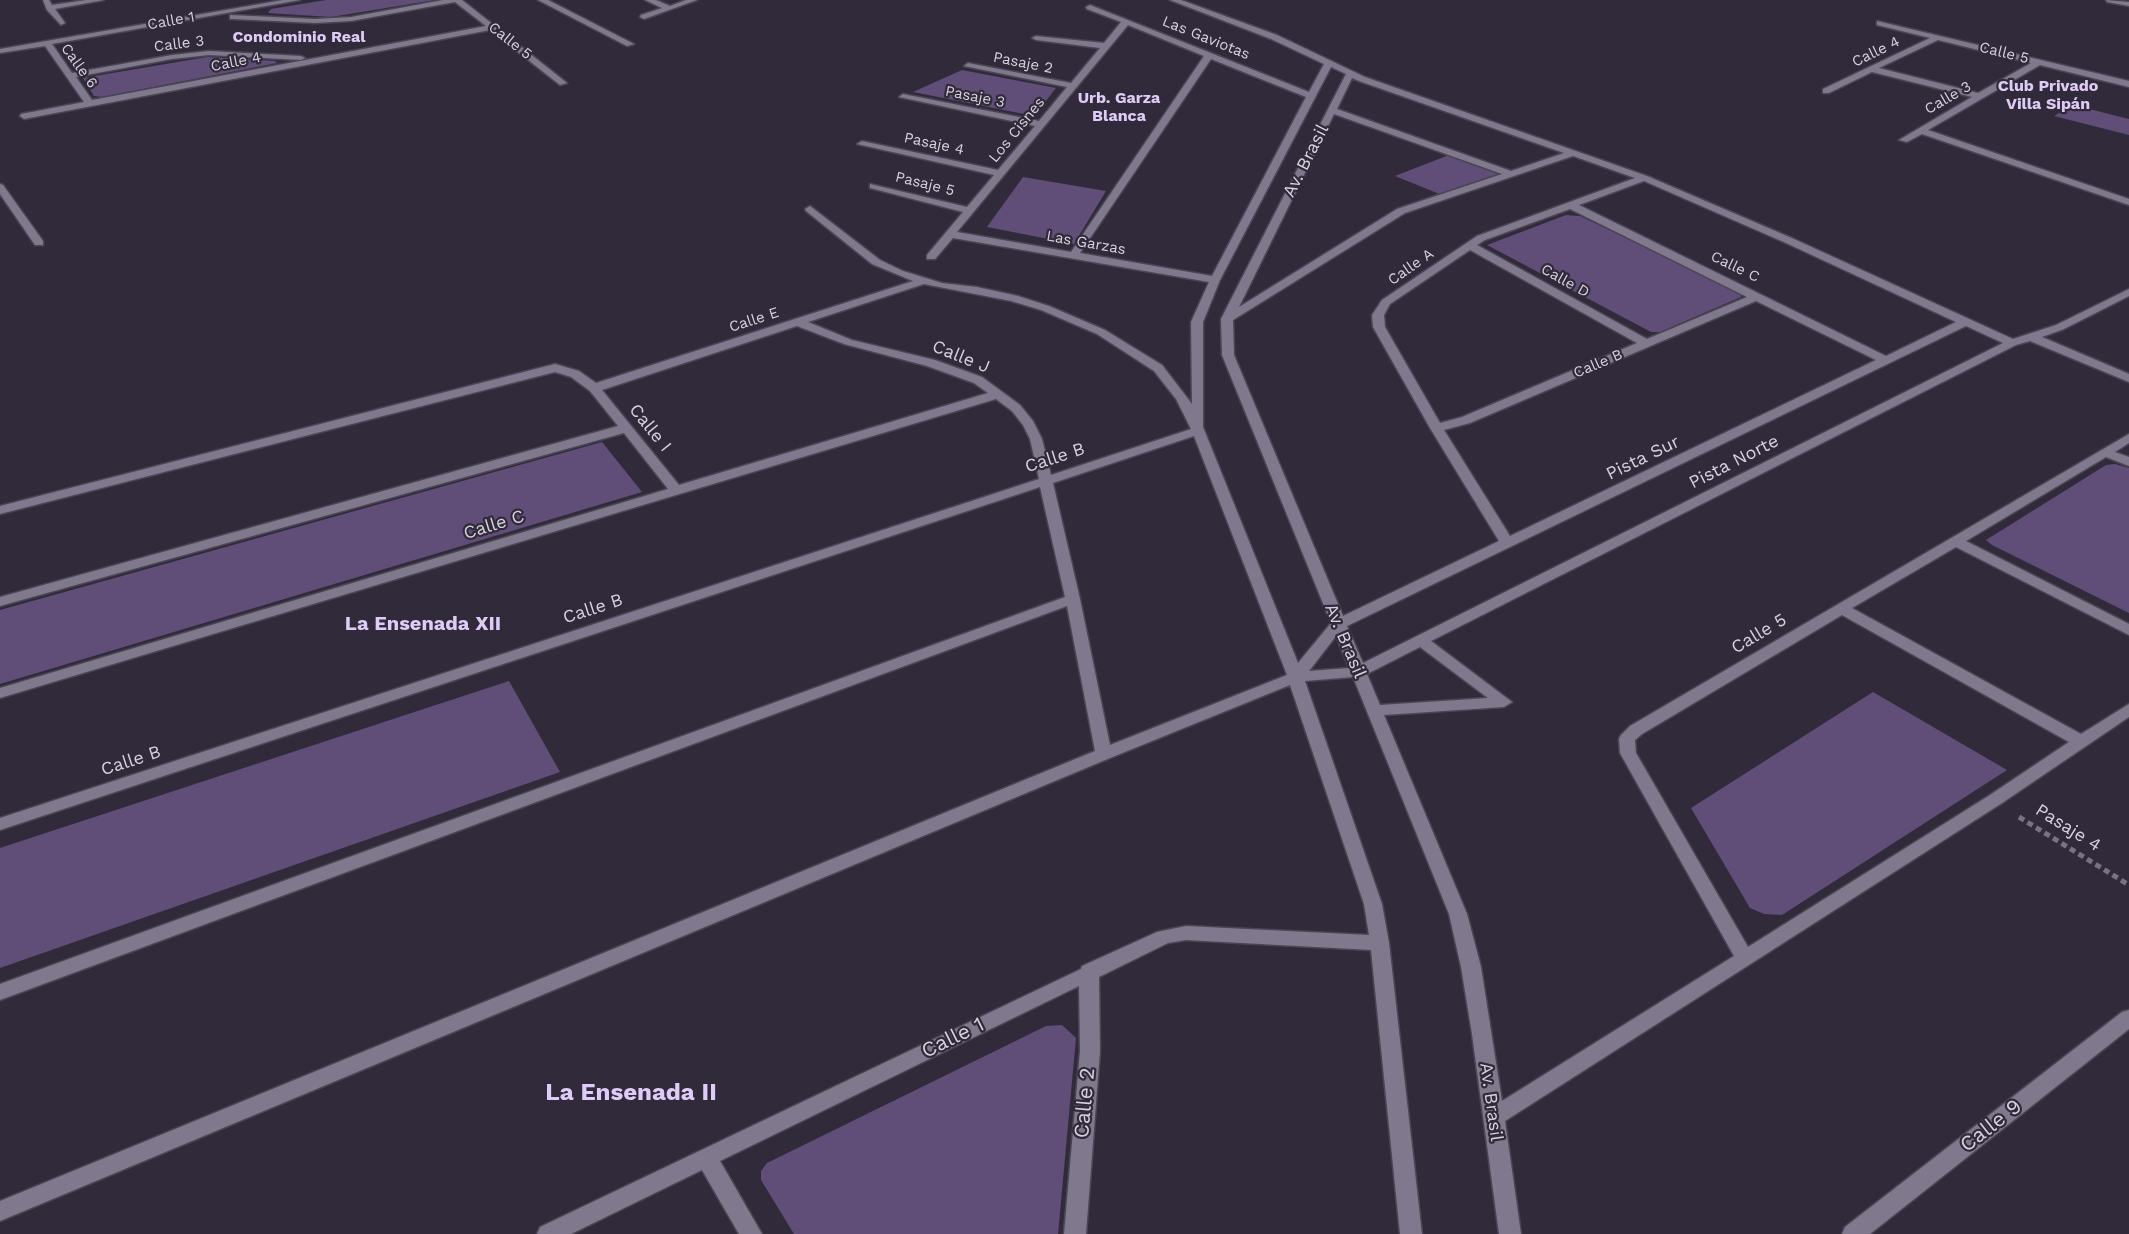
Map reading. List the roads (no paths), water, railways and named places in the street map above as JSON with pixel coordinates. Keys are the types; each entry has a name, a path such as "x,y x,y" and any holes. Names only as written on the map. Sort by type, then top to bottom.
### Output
{"street":[{"path":"44,0 61,23"},
{"path":"50,8 100,0"},
{"name":"Calle 1","path":"0,51 296,0"},
{"path":"203,16 315,21 351,18 457,0"},
{"name":"Calle 5","path":"457,0 563,83"},
{"path":"542,0 630,44"},
{"path":"649,0 669,8"},
{"path":"644,17 693,0"},
{"path":"1174,0 1266,34 1350,74 1644,178 1790,241 2012,344"},
{"path":"2110,0 2129,4"},
{"name":"Las Gaviotas","path":"1090,7 1311,96"},
{"name":"Los Cisnes","path":"931,257 1126,22"},
{"name":"Calle 5","path":"1880,23 2129,84"},
{"name":"Calle 4","path":"24,116 494,27"},
{"name":"Calle 4","path":"1827,91 1937,37"},
{"path":"1036,38 1106,46"},
{"name":"Calle 6","path":"47,43 90,104"},
{"name":"Calle 3","path":"69,76 172,57 209,53 328,59"},
{"path":"1073,256 1209,55"},
{"name":"Calle 3","path":"1904,140 2038,62"},
{"name":"Av. Brasil","path":"1198,431 1197,322 1215,280 1328,64"},
{"name":"Pasaje 2","path":"968,66 1072,86"},
{"path":"1871,69 1978,96"},
{"name":"Av. Brasil","path":"1350,74 1227,319 1228,355 1458,915 1471,967 1510,1234"},
{"name":"Pasaje 3","path":"903,97 1041,124"},
{"path":"1332,110 1511,174"},
{"path":"1920,130 2129,202"},
{"name":"Pasaje 4","path":"862,144 1001,174"},
{"path":"1227,319 1401,211 1574,153"},
{"name":"Calle A","path":"1508,544 1436,428 1379,327 1378,315 1386,302 1480,238 1644,178"},
{"name":"Pasaje 5","path":"873,186 970,211"},
{"path":"0,187 39,243"},
{"name":"Calle C","path":"1570,205 1885,360"},
{"path":"810,209 876,262 923,281 1014,298 1045,308 1118,341 1158,368 1171,382 1194,420 1296,677 1310,724 1373,904 1380,943 1411,1234"},
{"name":"Las Garzas","path":"951,234 1215,280"},
{"name":"Calle D","path":"1469,245 1647,344"},
{"name":"Calle E","path":"594,388 923,281"},
{"name":"Pista Norte","path":"1358,672 2012,344 2034,338 2129,292"},
{"name":"Calle B","path":"1436,428 1466,420 1758,296"},
{"name":"Calle J","path":"798,322 848,342 931,363 978,380 1016,408 1029,424 1036,439 1046,481 1104,754"},
{"name":"Pista Sur","path":"1337,625 1965,322"},
{"path":"2034,338 2129,378"},
{"name":"Calle I","path":"0,510 555,368 574,374 594,388 677,490"},
{"name":"Calle C","path":"0,693 999,394"},
{"path":"0,602 627,428"},
{"name":"Calle B","path":"0,824 1198,431"},
{"name":"Calle 5","path":"1745,958 1628,753 1627,739 1636,730 2129,438"},
{"path":"2105,452 2129,462"},
{"path":"1955,541 2129,630"},
{"path":"0,992 1072,599"},
{"path":"1841,608 2081,741"},
{"path":"1296,677 1337,625"},
{"path":"1373,711 1504,702 1420,640"},
{"path":"0,1211 1104,754 1296,677 1358,672"},
{"path":"1493,1118 1996,799 2129,709"},
{"name":"Calle 1","path":"548,1234 1089,971 1164,937 1185,933 1380,943"},
{"name":"Calle 2","path":"1075,1234 1090,1051 1089,971"},
{"name":"Calle 9","path":"1853,1234 2129,1018"},
{"path":"707,1158 751,1234"}],"district":[{"name":"Condominio Real","path":"299,37"},
{"name":"Club Privado Villa Sipán","path":"2048,95"},
{"name":"Urb. Garza Blanca","path":"1119,107"},
{"name":"La Ensenada XII","path":"423,624"},
{"name":"La Ensenada II","path":"631,1093"}]}
